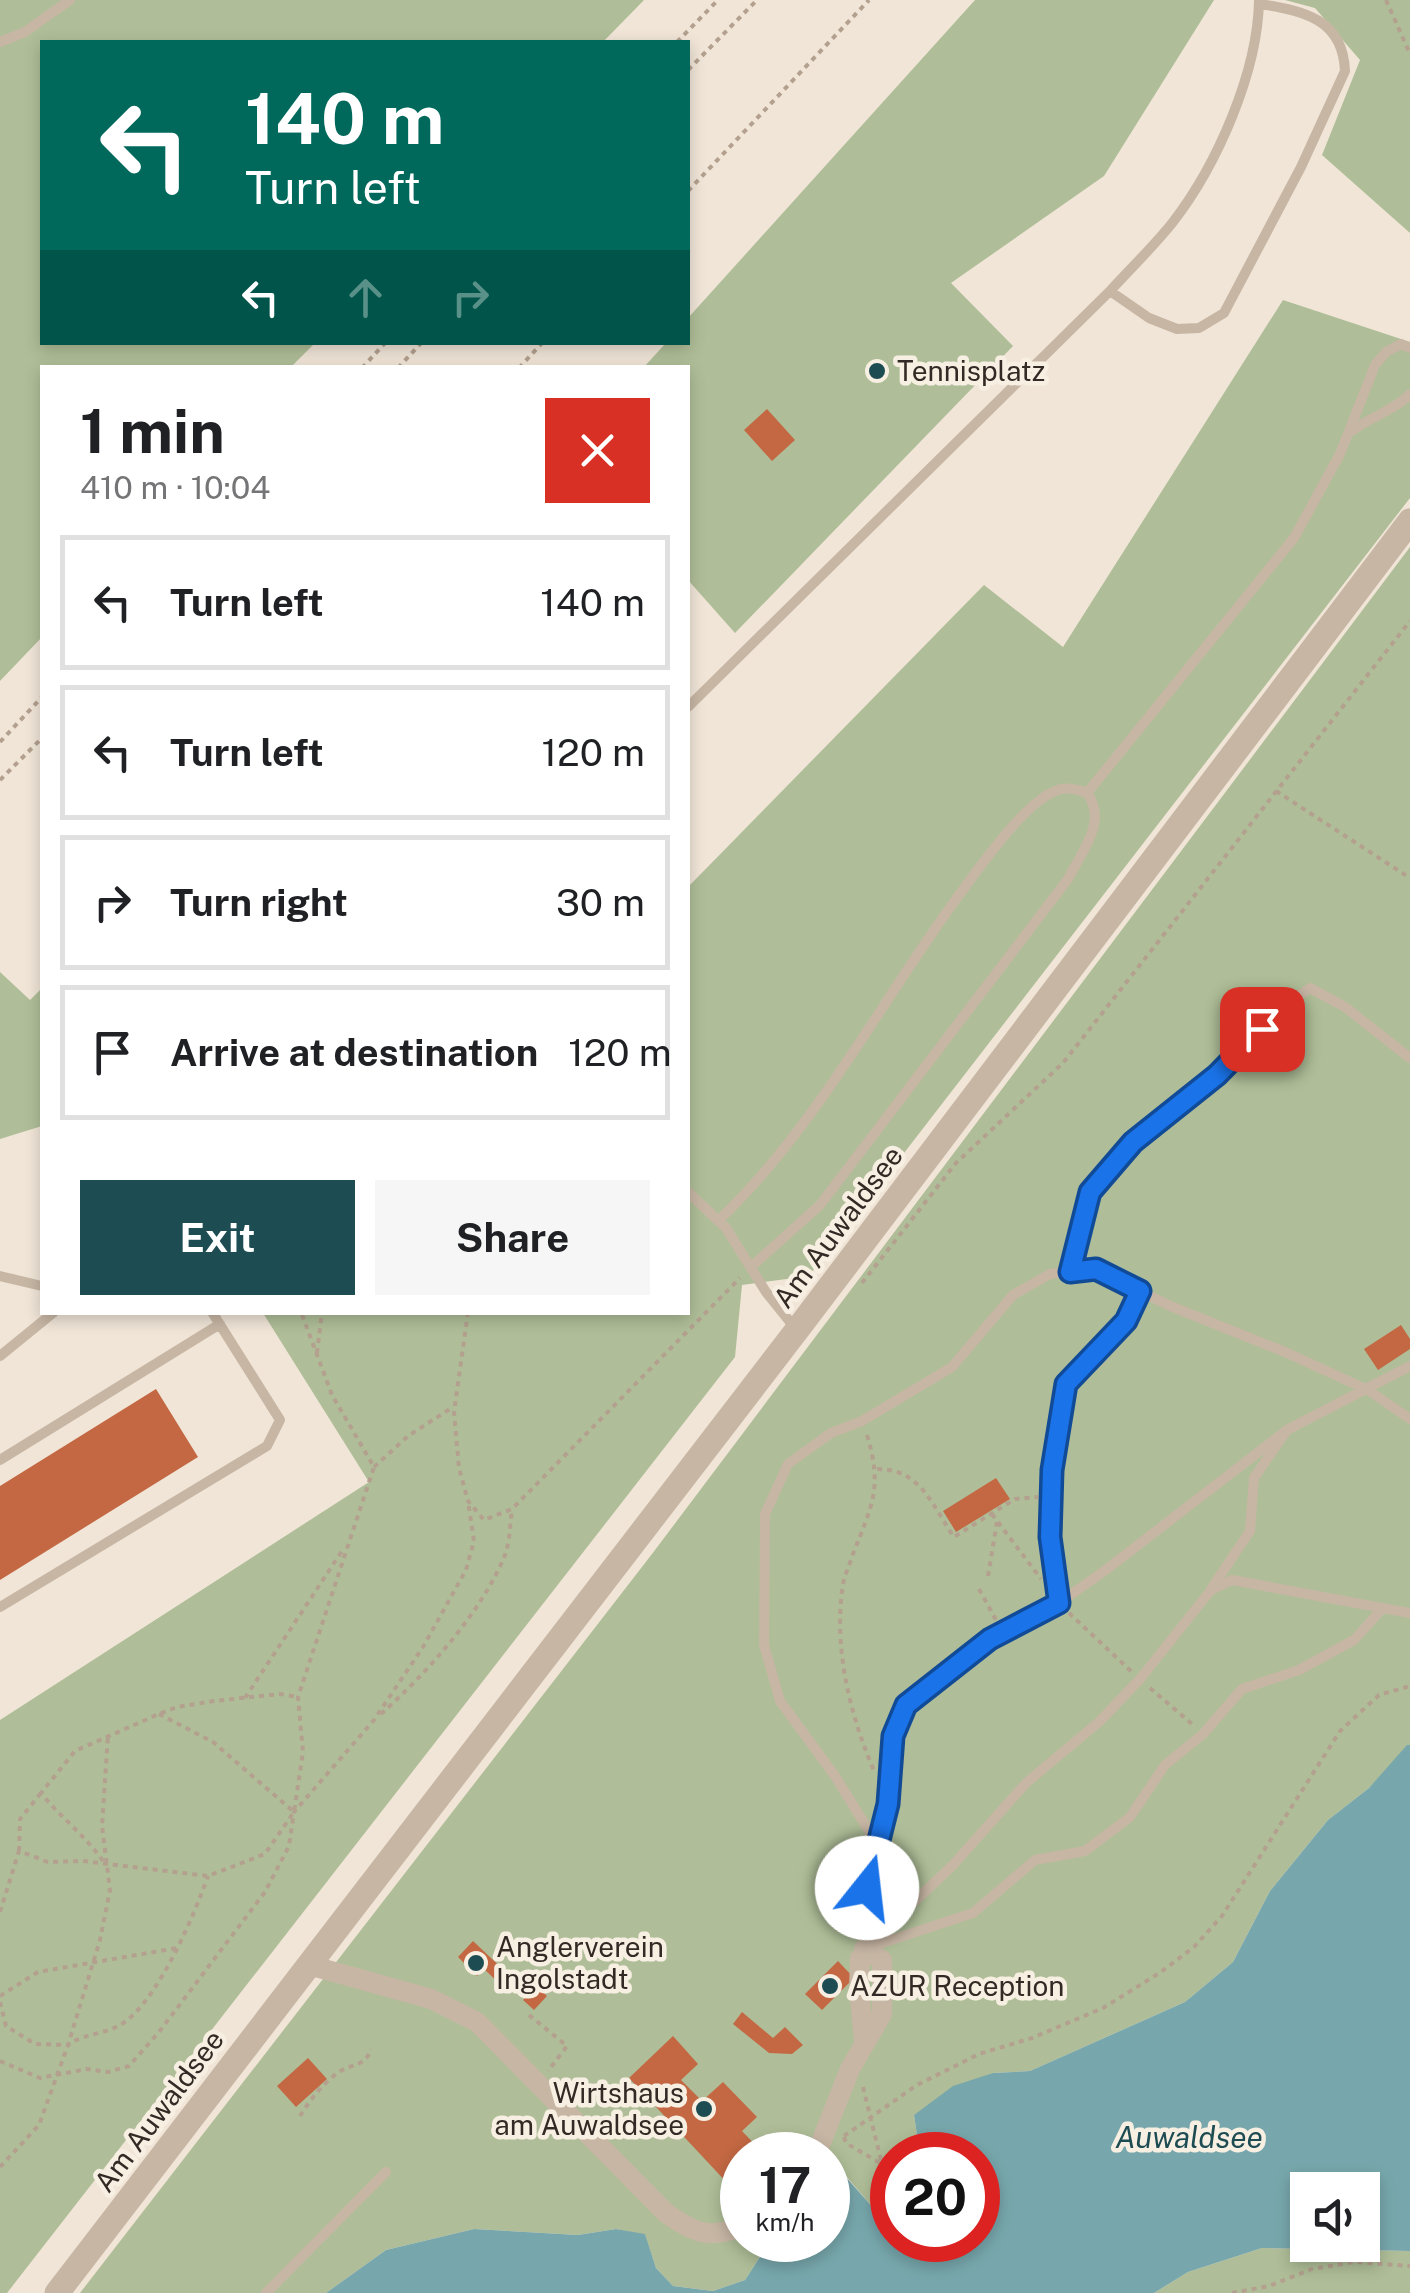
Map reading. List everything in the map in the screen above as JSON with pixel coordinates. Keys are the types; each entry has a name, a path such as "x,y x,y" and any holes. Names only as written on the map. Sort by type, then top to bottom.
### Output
{"street":[{"name":"Am Auwaldsee","path":"57,2293 797,1330 1410,521"},
{"path":"827,2132 864,2040 882,2014 882,1960 862,1954"},
{"path":"309,1965 431,1999 477,2022 666,2212 689,2229 720,2234"}],"lane":[{"path":"0,42 25,32 70,0"},
{"path":"690,706 1110,291 1174,220 1212,159 1237,104 1260,2 1303,12 1326,26 1344,48 1345,72 1301,167 1224,312 1199,328 1178,329 1148,318 1110,291"},
{"path":"1087,792 1294,538 1348,435 1375,365 1386,352 1401,344 1410,348"},
{"path":"1348,435 1386,408 1402,403 1410,394"},
{"path":"718,1221 792,1140 908,965 1035,804 1052,792 1071,787 1087,792 1096,805 1096,822 1068,879 820,1205 750,1268"},
{"path":"1070,1272 1090,1192 1133,1142 1217,1075 1285,1006 1310,988 1345,1007 1410,1058"},
{"path":"690,1194 718,1221 797,1330"},
{"path":"879,1848 836,1776 780,1701 764,1645 765,1514 788,1464 831,1433 862,1421 952,1367 1013,1296 1050,1274 1096,1269 1368,1390 1410,1419"},
{"path":"0,1276 40,1286"},
{"path":"1059,1603 1050,1537 1051,1498 1066,1384 1126,1321 1140,1291"},
{"path":"0,1356 50,1315"},
{"path":"0,1607 267,1446 280,1420 214,1315"},
{"path":"0,1460 220,1324"},
{"path":"862,1954 860,1914 888,1804 893,1736 906,1705 1003,1632 1059,1603 1288,1430 1410,1366"},
{"path":"862,1954 953,1865 1026,1783 1100,1721 1140,1679 1211,1590 1250,1531 1254,1478 1288,1430"},
{"path":"1211,1590 1232,1580 1410,1613"},
{"path":"862,1954 973,1912 1035,1860 1085,1851 1130,1817 1164,1765 1203,1734 1242,1689 1300,1670 1354,1640 1381,1610"},
{"path":"266,2293 386,2172"}],"path":[{"path":"679,40 718,0"},
{"path":"690,68 757,0"},
{"path":"690,189 869,0"},
{"path":"1386,0 1410,54"},
{"path":"365,365 383,345"},
{"path":"401,365 419,345"},
{"path":"522,365 540,345"},
{"path":"859,1287 956,1164 1064,1062 1410,621"},
{"path":"0,742 40,700"},
{"path":"0,780 40,740"},
{"path":"1276,791 1410,878"},
{"path":"468,1501 484,1520 512,1509 750,1268"},
{"path":"303,1315 332,1394 374,1467"},
{"path":"316,1358 322,1315"},
{"path":"19,1851 48,1862 106,1864 208,1876 264,1854 294,1812 374,1720 466,1570 474,1541 460,1468 455,1406 468,1315"},
{"path":"0,2060 40,2078 87,2069 108,2072 129,2066 160,2032 265,1892 289,1846 304,1752 298,1697 374,1467 408,1436 455,1406"},
{"path":"862,1421 877,1469 874,1499 843,1582 842,1646 852,1715 888,1804"},
{"path":"877,1469 896,1469 913,1476 954,1537 1015,1499 1051,1498"},
{"path":"374,1720 406,1692 479,1603 506,1552 512,1509"},
{"path":"992,1514 1059,1603 1203,1734"},
{"path":"988,1576 997,1521"},
{"path":"245,1698 349,1539"},
{"path":"979,1590 1003,1632"},
{"path":"849,2132 917,2085 979,2054 1032,2038 1103,2008 1194,1947 1222,1916 1340,1731 1379,1695 1410,1686"},
{"path":"0,1912 19,1851 20,1819 76,1751 176,1707 280,1694 298,1697"},
{"path":"158,1714 213,1742 294,1812"},
{"path":"0,2167 39,2125 61,2072 93,1964 110,1890 102,1826 108,1735"},
{"path":"41,1793 54,1810 87,1838 106,1864"},
{"path":"178,1948 38,1972 0,1999 6,2026 35,2044 68,2045 78,2038 104,2034 129,2019 178,1948 193,1920 208,1876"},
{"path":"529,2015 568,2046 539,2082"},
{"path":"300,2116 324,2085 342,2070 361,2064 371,2049"},
{"path":"850,2070 859,2073 873,2132"},
{"path":"836,2108 842,2132"},
{"path":"1232,2293 1269,2286 1312,2269 1354,2262 1410,2266"}],"green space":[{"path":"0,0 644,0 605,40 40,40 40,345 313,345 293,365 40,365 40,639 0,681"},
{"path":"975,0 1214,0 1104,176 951,283 1013,346 735,633 690,582 690,365 646,365 664,345 690,345 690,316"},
{"path":"1285,0 1410,0 1410,233 1322,155 1360,60 1315,8"},
{"path":"1283,300 1410,342 1410,498 809,1276 742,1285 735,1357 7,2293 0,2293 0,1720 369,1482 264,1315 690,1315 690,885 984,585 1063,647"},
{"path":"1410,547 1410,1745 1369,1788 1328,1820 1270,1891 1233,1962 1185,2002 1030,2071 993,2073 914,2115 917,2132 870,2132 870,2204 850,2181 850,2132 720,2132 720,2262 757,2262 745,2280 713,2291 673,2286 656,2268 645,2235 616,2229 578,2235 474,2229 386,2250 326,2293 80,2293 652,1554"},
{"path":"0,972 30,1000 40,990 40,1127 0,1139"},
{"path":"1262,2248 1290,2249 1290,2262 1380,2262 1380,2250 1410,2251 1410,2293 1154,2293 1188,2272"}],"water":[{"name":"Auwaldsee","path":"1410,1745 1410,2251 1380,2250 1380,2172 1290,2172 1290,2249 1262,2248 1188,2272 1154,2293 326,2293 386,2250 474,2229 578,2235 616,2229 645,2234 656,2268 673,2286 713,2291 745,2280 757,2262 850,2262 850,2182 870,2204 870,2262 1000,2262 1000,2132 917,2132 914,2115 953,2086 993,2073 1030,2071 1185,2002 1233,1962 1270,1891 1328,1820 1369,1788"}],"building":[{"path":"767,409 795,440 772,461 744,430"},
{"path":"1401,1325 1410,1339 1410,1349 1378,1370 1364,1349"},
{"path":"156,1389 198,1457 0,1580 0,1486"},
{"path":"996,1478 1010,1499 956,1532 943,1511"},
{"name":"Anglerverein Ingolstadt","path":"473,1941 510,1976 501,1985 483,1968 477,1976 458,1957"},
{"name":"AZUR Reception","path":"838,1961 854,1978 822,2010 805,1994"},
{"path":"537,1986 547,1996 534,2010 523,2000"},
{"path":"742,2012 773,2038 785,2027 803,2045 792,2054 769,2053 733,2024"},
{"name":"Wirtshaus am Auwaldsee","path":"673,2036 698,2064 681,2080 702,2101 723,2082 757,2117 743,2132 720,2132 720,2175 629,2078"},
{"path":"308,2058 327,2079 296,2107 277,2086"}],"place":[{"name":"Tennisplatz","path":"877,371"},
{"name":"Anglerverein Ingolstadt","path":"476,1963"},
{"name":"AZUR Reception","path":"830,1986"},
{"name":"Wirtshaus am Auwaldsee","path":"704,2109"}],"route":[{"path":"867,1888 888,1804 893,1736 906,1705 990,1639 1059,1603 1050,1537 1052,1470 1066,1384 1126,1321 1140,1291 1096,1269 1070,1272 1090,1192 1133,1142 1217,1075 1262,1029"}]}
